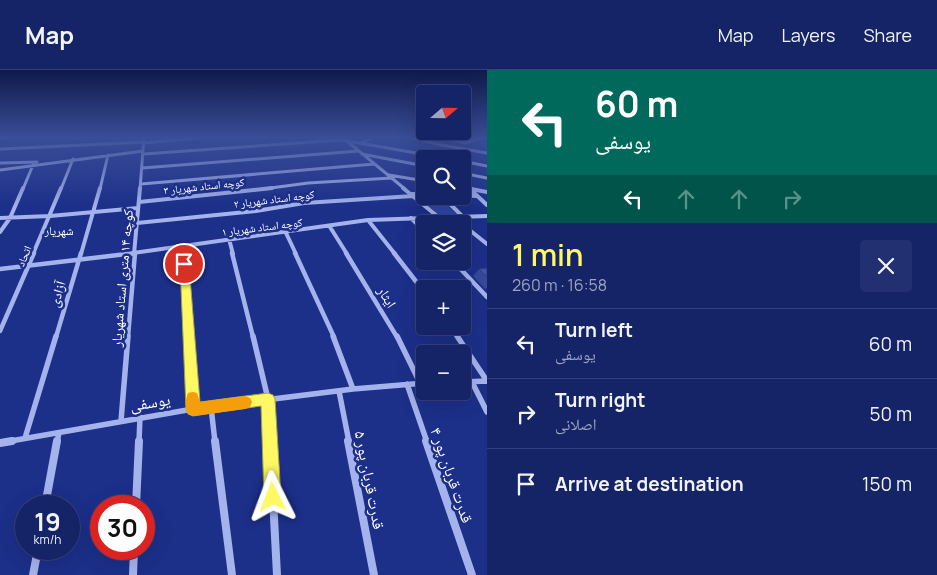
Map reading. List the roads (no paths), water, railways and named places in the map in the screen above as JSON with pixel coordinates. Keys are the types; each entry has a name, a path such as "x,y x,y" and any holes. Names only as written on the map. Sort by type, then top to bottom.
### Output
{"street":[{"path":"0,163 58,161"},
{"path":"0,170 61,161"},
{"name":"اتحاد","path":"0,331 29,267 72,161"},
{"name":"آزادی","path":"25,438 94,212 107,161"},
{"name":"کوچه ۱۴ متری استاد شهریار","path":"121,421 142,161"},
{"path":"142,168 221,161"},
{"path":"370,161 436,215"},
{"path":"396,161 416,164"},
{"path":"471,163 486,166"},
{"path":"141,184 204,179 266,171 374,164"},
{"path":"0,232 10,218 33,165"},
{"path":"386,174 416,179"},
{"path":"471,175 487,178"},
{"name":"کوچه استاد شهریار ۳","path":"139,202 227,194 308,183 391,178"},
{"path":"471,189 487,192"},
{"path":"471,191 487,205"},
{"name":"کوچه استاد شهریار ۲","path":"137,223 256,211 304,203 416,195"},
{"path":"471,196 477,196"},
{"path":"451,205 461,215"},
{"path":"0,218 50,216 138,208"},
{"name":"کوچه استاد شهریار ۱","path":"471,216 487,216"},
{"path":"411,218 416,223"},
{"name":"کوچه استاد شهریار ۱","path":"0,269 29,267 229,239 286,233 368,220 416,218"},
{"path":"368,220 416,281"},
{"name":"ایثار","path":"330,227 392,326 416,370"},
{"path":"471,231 487,244"},
{"path":"286,233 334,337 353,389"},
{"path":"229,239 268,399 277,575"},
{"path":"184,246 193,409"},
{"path":"462,270 487,297"},
{"path":"457,335 487,382"},
{"path":"487,382 472,382 487,412"},
{"name":"یوسفی","path":"0,442 193,409 353,389 416,383"},
{"name":"قدرت قربان پور ۴","path":"407,384 472,575"},
{"name":"قدرت قربان پور ۵","path":"339,391 374,575"},
{"path":"211,407 232,575"},
{"path":"136,495 140,417"},
{"path":"47,495 59,433"},
{"path":"33,575 36,560"},
{"path":"133,575 134,560"}],"district":[{"name":"شهریار","path":"59,231"}]}
